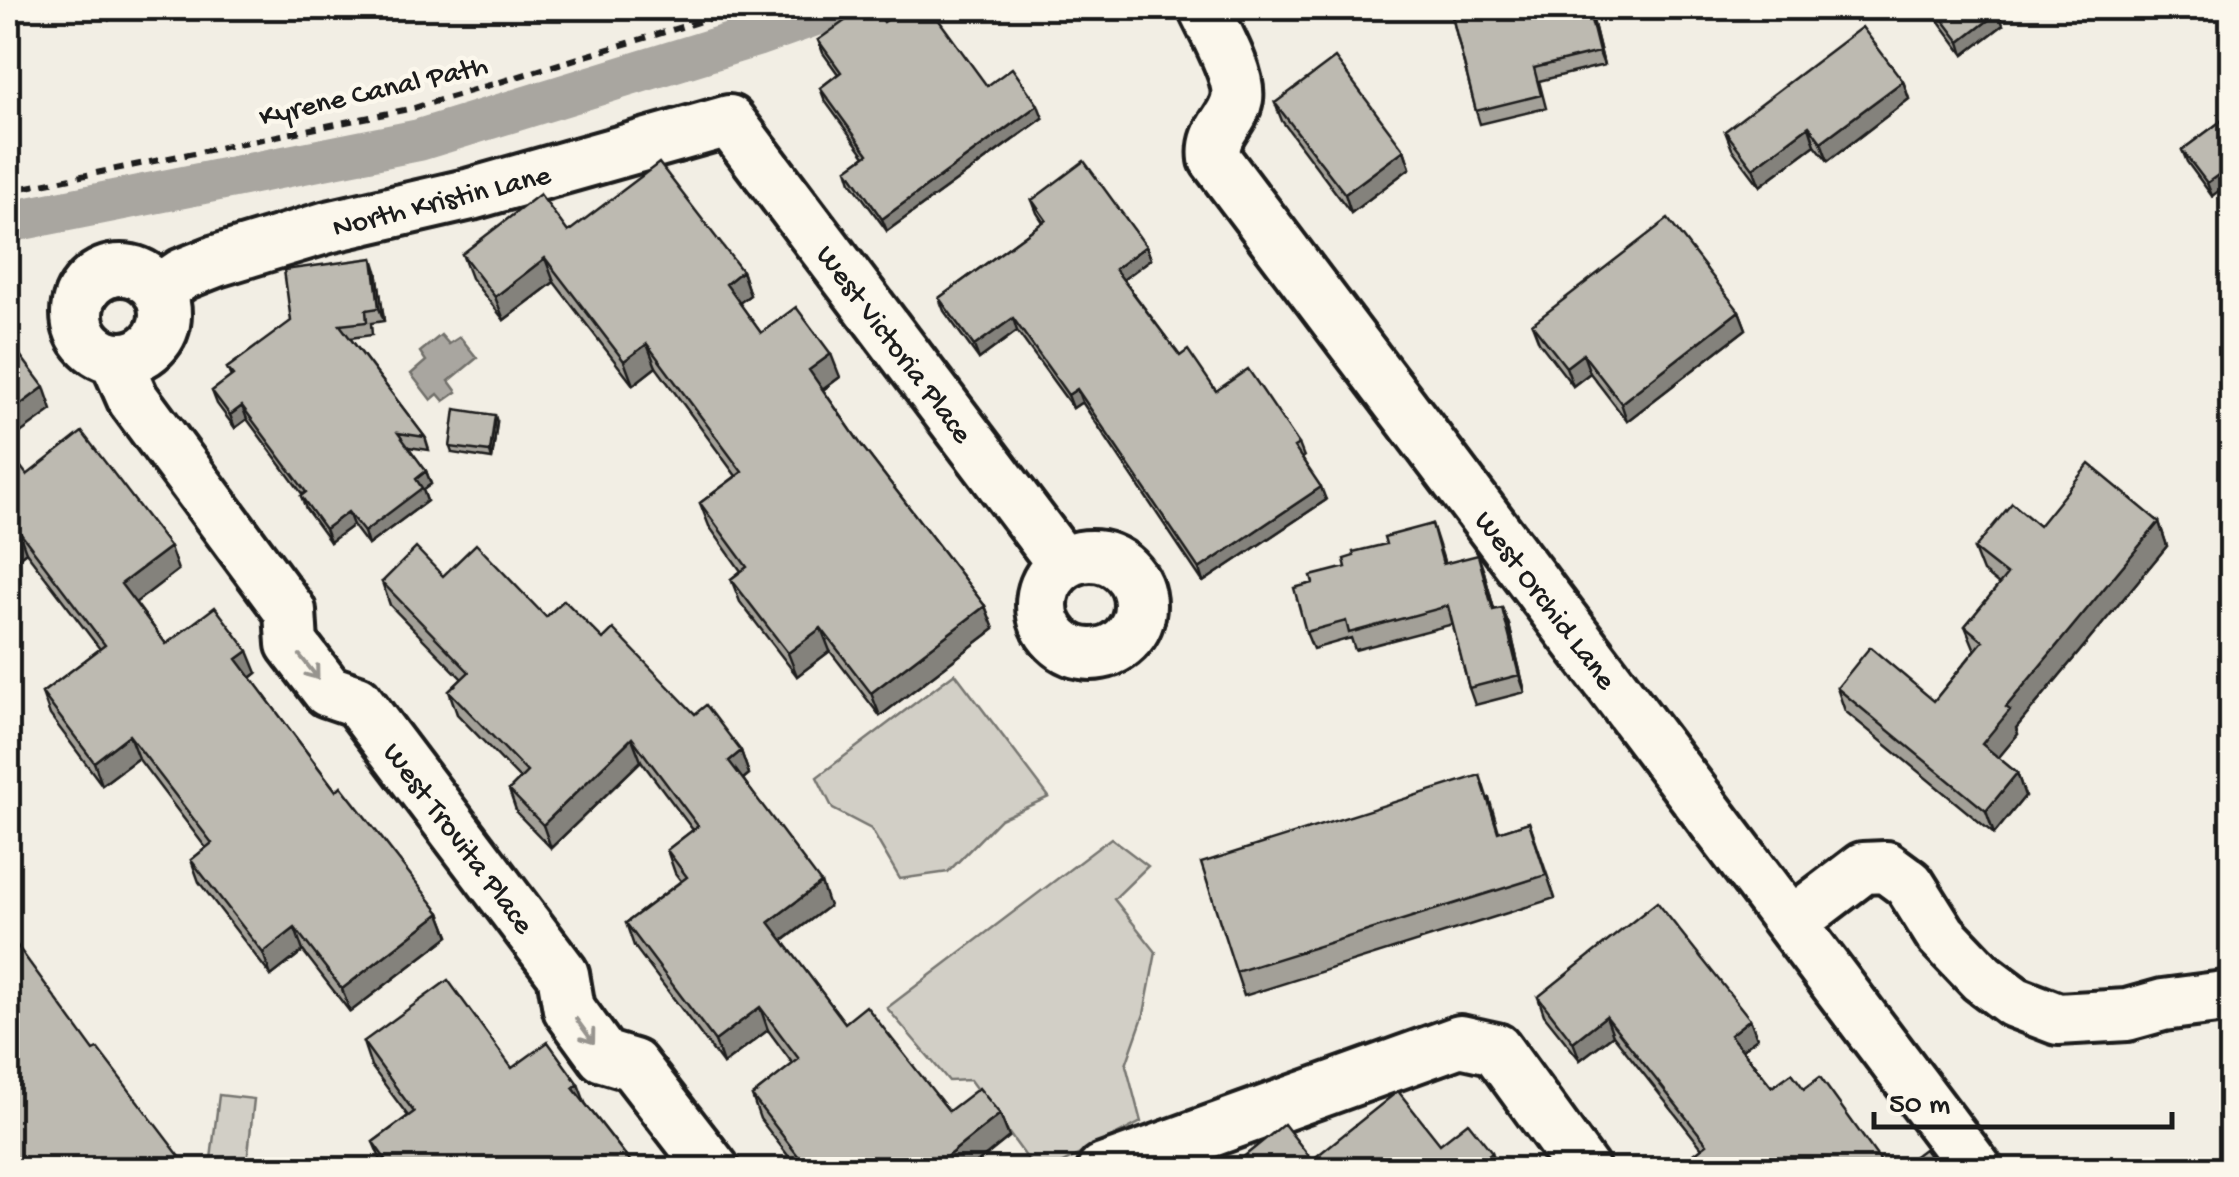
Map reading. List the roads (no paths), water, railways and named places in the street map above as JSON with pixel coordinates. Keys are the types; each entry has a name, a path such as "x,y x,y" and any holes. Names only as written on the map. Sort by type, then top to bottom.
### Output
{"street":[{"name":"West Orchid Lane","path":"1204,8 1232,72 1237,99 1213,145 1215,158 1977,1170"},
{"name":"North Kristin Lane","path":"158,292 183,274 216,261 328,227 471,194 729,121"},
{"name":"West Victoria Place","path":"729,121 1063,564"},
{"path":"121,270 149,280 158,292 165,319 154,345 142,354 114,358 100,354 80,333 76,318 83,290 93,279 121,270"},
{"name":"West Trovita Place","path":"114,358 133,400 290,612 318,620 358,674 357,700 563,974 568,1009 603,1056 633,1065 714,1170"},
{"path":"1791,923 1864,868 1886,867 1910,884 1941,935 1982,978 2014,1002 2058,1019 2127,1014 2163,1004 2232,996"},
{"path":"1132,1165 1460,1041 1496,1050 1584,1170"}],"waterway":[{"path":"8,222 419,140 835,8"}]}
